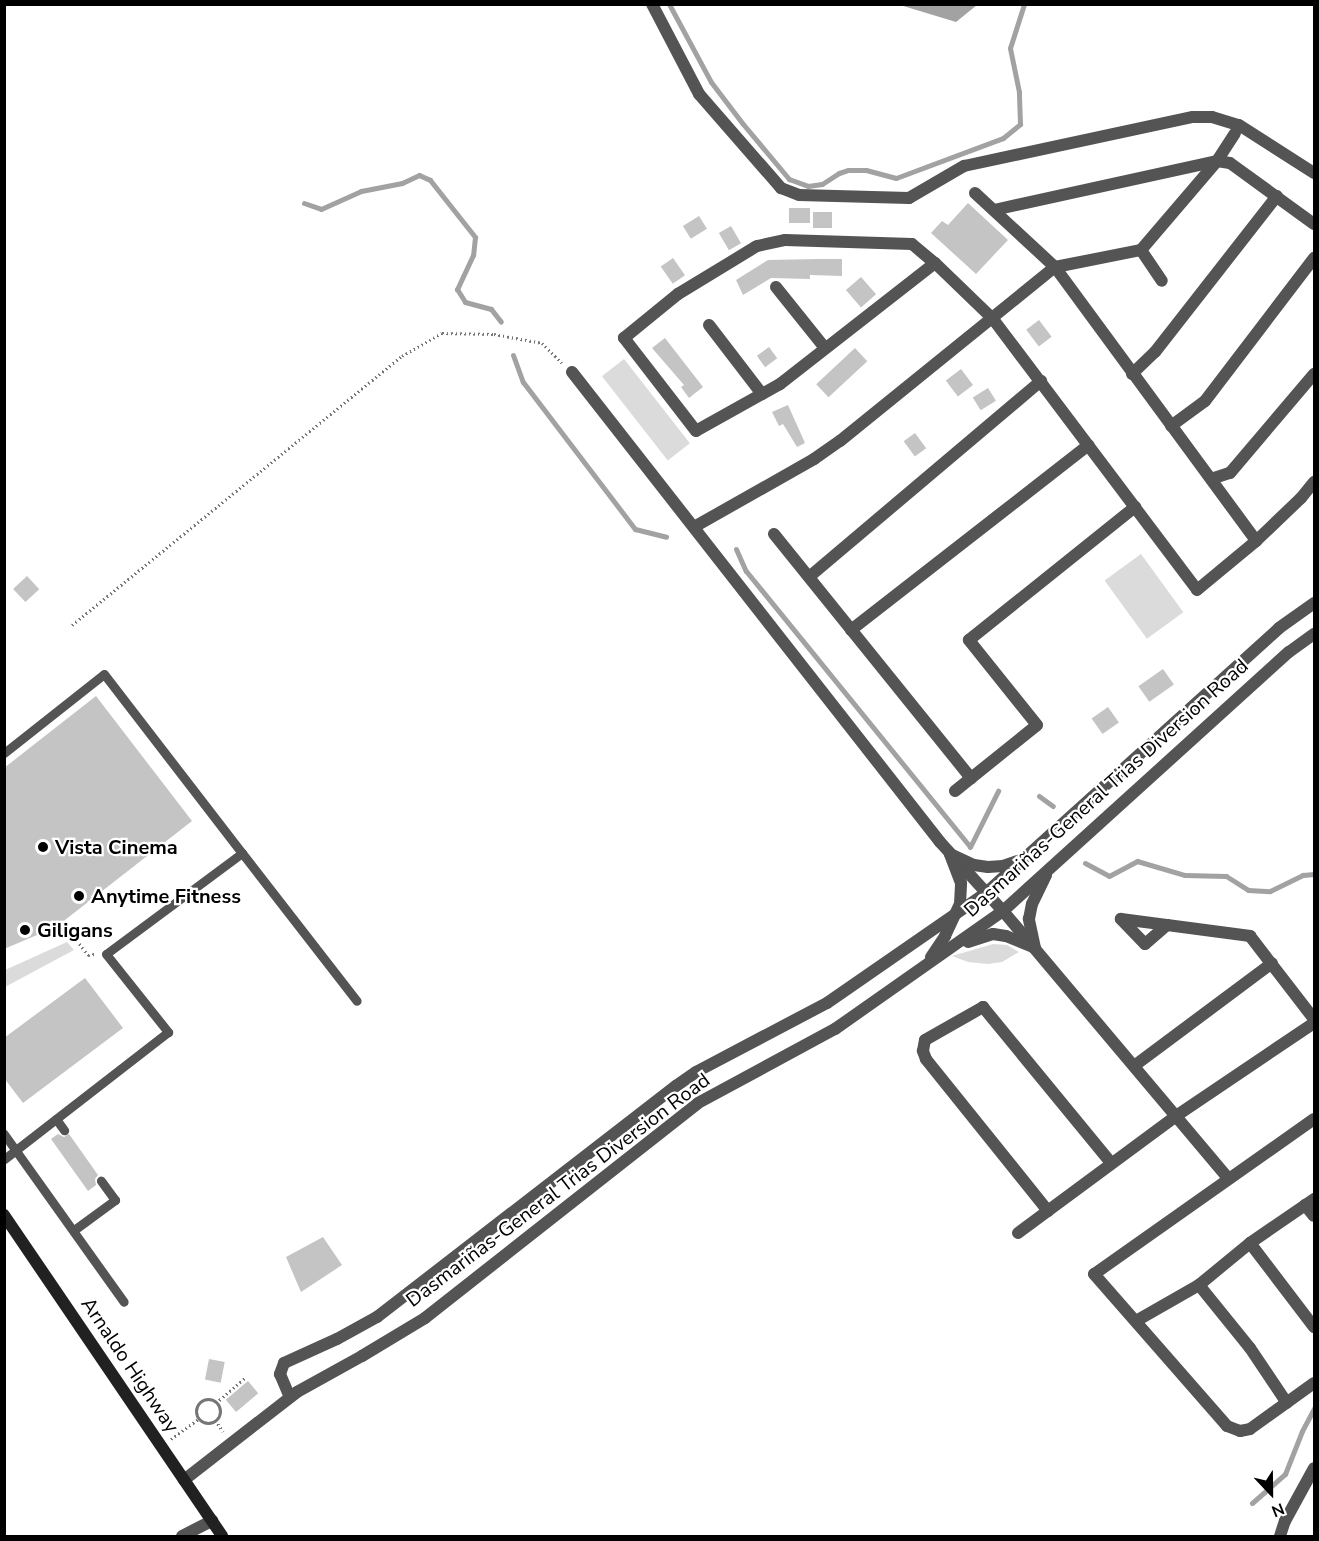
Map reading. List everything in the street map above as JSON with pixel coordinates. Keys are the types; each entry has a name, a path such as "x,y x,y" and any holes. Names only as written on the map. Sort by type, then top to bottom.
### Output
{"main road":[{"name":"Arnaldo Highway","path":"4,1215 222,1536"}],"street":[{"path":"652,4 699,94 781,188 799,195 909,198 964,166 1193,117 1212,117 1239,125 1314,173"},
{"path":"694,527 831,447 1055,267 1141,250 1217,161 1235,133"},
{"path":"994,210 1217,161 1230,163 1314,225"},
{"path":"975,193 1055,267 1131,374 1256,541"},
{"path":"1131,374 1155,352 1277,196"},
{"path":"935,263 824,347 780,384 696,431 624,338 678,294 757,246 785,240 912,244 935,263 993,319 1197,590 1256,541 1301,498 1314,482"},
{"path":"1141,250 1162,281"},
{"path":"1171,426 1205,401 1314,258"},
{"path":"776,287 824,347"},
{"path":"709,325 762,394"},
{"path":"572,372 950,854 1035,948 1228,1178"},
{"path":"1210,479 1230,473 1314,374"},
{"path":"809,577 1041,381"},
{"path":"851,630 1089,445"},
{"path":"955,791 1037,725 969,640 1135,507"},
{"path":"774,534 971,778"},
{"name":"Dasmariñas-General Trias Diversion Road","path":"290,1397 280,1374 284,1363 337,1339 377,1317 675,1086 696,1072 827,1002 986,893 1279,627 1314,603"},
{"name":"Dasmariñas-General Trias Diversion Road","path":"184,1480 290,1397 425,1318 699,1103 813,1043 1003,911 1289,652 1314,634"},
{"path":"950,854 974,865 988,867 1003,866 1024,859"},
{"path":"916,972 935,953 960,904 961,883 950,854"},
{"path":"1035,948 1029,920 1032,904 1049,870"},
{"path":"1018,1233 1176,1116 1314,1021 1250,936 1167,925"},
{"path":"950,948 993,934 1012,938 1035,948"},
{"path":"1134,1066 1272,963"},
{"path":"1048,1211 926,1059 923,1051 926,1040 983,1007 1111,1163"},
{"path":"1314,1119 1094,1274 1227,1426 1240,1431 1250,1429 1314,1383"},
{"path":"1136,1321 1199,1285 1250,1243 1310,1202 1314,1216"},
{"path":"1250,1243 1314,1327"},
{"path":"1199,1285 1250,1348 1287,1403"},
{"path":"1280,1536 1285,1521 1314,1468"},
{"path":"182,1536 212,1521"}],"lane":[{"path":"4,753 104,674 357,1001"},
{"path":"4,1159 168,1032 106,954 242,853"},
{"path":"56,1119 64,1130"},
{"path":"4,1134 124,1302"},
{"path":"74,1230 115,1200 101,1181"}],"path":[{"path":"72,626 402,356 442,333 494,334 542,343 572,372"},
{"path":"71,933 88,955 106,954"},
{"path":"216,1403 245,1378"},
{"path":"208,1400 216,1403 219,1410 215,1420 208,1423 199,1419 196,1412 198,1405 208,1400"},
{"path":"161,1446 199,1419"}],"shaded area":[{"path":"900,5 977,5 956,22"},
{"path":"624,359 690,443 668,461 602,376"},
{"path":"1141,554 1183,612 1147,639 1105,580"},
{"path":"67,942 74,950 5,987 5,970"},
{"path":"993,944 1007,945 1019,952 1002,962 988,964 968,962 952,956"}],"building":[{"path":"968,203 1008,240 976,274 931,233 942,221 948,225"},
{"path":"789,208 810,208 810,223 789,223"},
{"path":"813,212 832,212 832,228 813,228"},
{"path":"699,216 707,229 691,239 683,226"},
{"path":"731,226 741,243 729,250 719,233"},
{"path":"673,258 685,275 673,284 661,267"},
{"path":"842,259 842,276 810,275 810,279 771,278 743,295 736,280 768,260"},
{"path":"861,277 876,294 861,307 846,290"},
{"path":"1039,320 1052,337 1039,346 1026,330"},
{"path":"665,338 703,387 689,398 681,387 684,385 652,348"},
{"path":"769,347 777,358 765,367 757,356"},
{"path":"855,348 867,361 829,397 816,384"},
{"path":"961,369 973,385 958,396 946,380"},
{"path":"988,388 996,401 981,410 973,398"},
{"path":"788,405 805,443 797,447 783,424 779,426 772,412"},
{"path":"915,433 926,448 915,457 904,441"},
{"path":"27,576 39,589 25,602 13,589"},
{"path":"1163,669 1174,685 1149,702 1138,686"},
{"path":"96,696 192,821 56,927 4,949 4,768"},
{"path":"1108,707 1119,723 1103,734 1092,718"},
{"path":"85,978 123,1028 23,1103 4,1078 4,1038"},
{"path":"58,1134 64,1137 69,1134 98,1175 95,1179 96,1185 88,1191 51,1139"},
{"path":"323,1237 342,1265 301,1292 286,1257"},
{"path":"209,1359 225,1362 221,1383 205,1380"},
{"path":"248,1381 258,1393 236,1412 226,1400"}],"waterway":[{"path":"669,4 711,82 743,124 789,179 808,186 822,184 848,170 866,170 896,178 1003,138 1020,124 1019,92 1010,48 1024,4"},
{"path":"304,203 321,209 361,191 402,183 419,175 430,180 475,237 473,255 457,289 465,302 491,309 501,322"},
{"path":"513,355 523,382 635,529 666,537"},
{"path":"736,549 746,571 970,847 998,791"},
{"path":"1039,796 1053,806"},
{"path":"1085,863 1109,876 1137,861 1185,875 1226,876 1248,890 1270,891 1303,875 1314,874"},
{"path":"1252,1503 1285,1474 1314,1408"}],"place":[{"name":"Vista Cinema","path":"43,847"},
{"name":"Anytime Fitness","path":"79,896"},
{"name":"Giligans","path":"25,930"}]}
